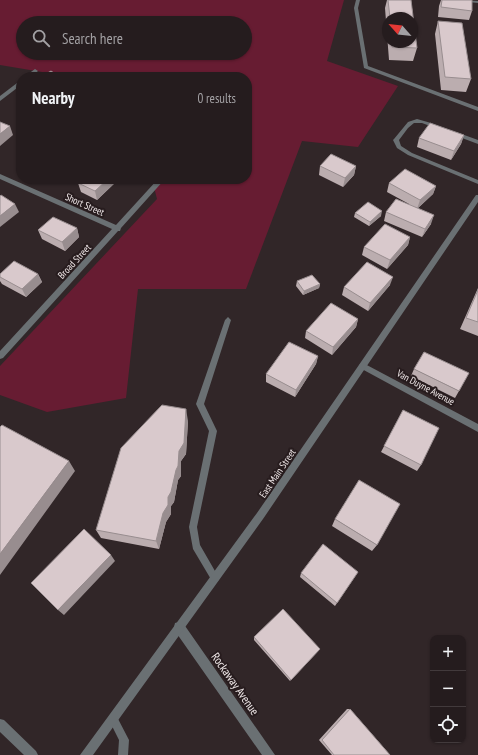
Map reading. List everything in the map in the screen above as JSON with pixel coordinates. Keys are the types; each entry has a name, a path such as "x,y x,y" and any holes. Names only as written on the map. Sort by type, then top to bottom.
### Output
{"street":[{"path":"0,99 16,86"},
{"name":"Short Street","path":"0,176 16,183"},
{"name":"Short Street","path":"18,184 118,229"},
{"name":"Broad Street","path":"0,356 118,229 158,184"},
{"name":"East Main Street","path":"86,755 260,516 478,197"},
{"name":"Van Duyne Avenue","path":"363,366 478,428"},
{"name":"Rockaway Avenue","path":"179,627 269,755"},
{"path":"0,724 32,755"}],"lane":[{"path":"358,0 356,8 366,67 478,109"},
{"path":"458,0 478,2"},
{"path":"444,129 417,120 410,122 396,140 399,147 410,154 478,182"},
{"path":"451,132 478,142"},
{"path":"215,578 196,546 193,527 213,431 200,404 228,320"},
{"path":"113,718 124,740 123,755"}],"shaded area":[{"path":"0,0 344,0 327,61 398,86 358,147 302,141 246,289 138,289 126,398 47,412 0,395 0,366 157,199 153,184 252,184 252,72 42,72 0,65"}],"building":[{"path":"388,0 411,0 412,12 389,12"},
{"path":"442,0 472,0 472,11 441,7"},
{"path":"438,21 462,23 471,79 445,77"},
{"path":"0,122 10,126 0,134"},
{"path":"430,123 464,135 454,151 419,138"},
{"path":"331,154 356,166 345,178 320,166"},
{"path":"405,169 436,186 420,200 389,183"},
{"path":"80,184 103,184 95,191"},
{"path":"1,195 15,204 0,216 0,196"},
{"path":"396,199 434,215 425,229 386,212"},
{"path":"368,202 382,211 370,222 355,213"},
{"path":"53,217 77,228 62,242 38,230"},
{"path":"385,224 410,237 390,260 364,247"},
{"path":"14,261 38,274 22,289 0,277 0,274"},
{"path":"367,262 393,277 370,303 344,287"},
{"path":"312,275 320,284 304,291 297,281"},
{"path":"478,290 478,322 466,318"},
{"path":"331,303 358,319 333,347 306,331"},
{"path":"289,342 318,356 296,390 266,374"},
{"path":"424,352 469,373 459,391 414,369"},
{"path":"162,405 186,409 184,443 179,451 178,466 171,492 168,497 168,505 163,513 156,541 96,530 121,448"},
{"path":"403,410 439,428 421,465 384,446"},
{"path":"2,425 69,461 0,554 0,427"},
{"path":"359,480 400,504 377,545 335,519"},
{"path":"84,529 111,555 58,610 31,583"},
{"path":"323,544 358,572 337,603 301,573"},
{"path":"283,609 320,649 291,680 254,637"},
{"path":"350,709 390,755 334,755 322,740"}]}
